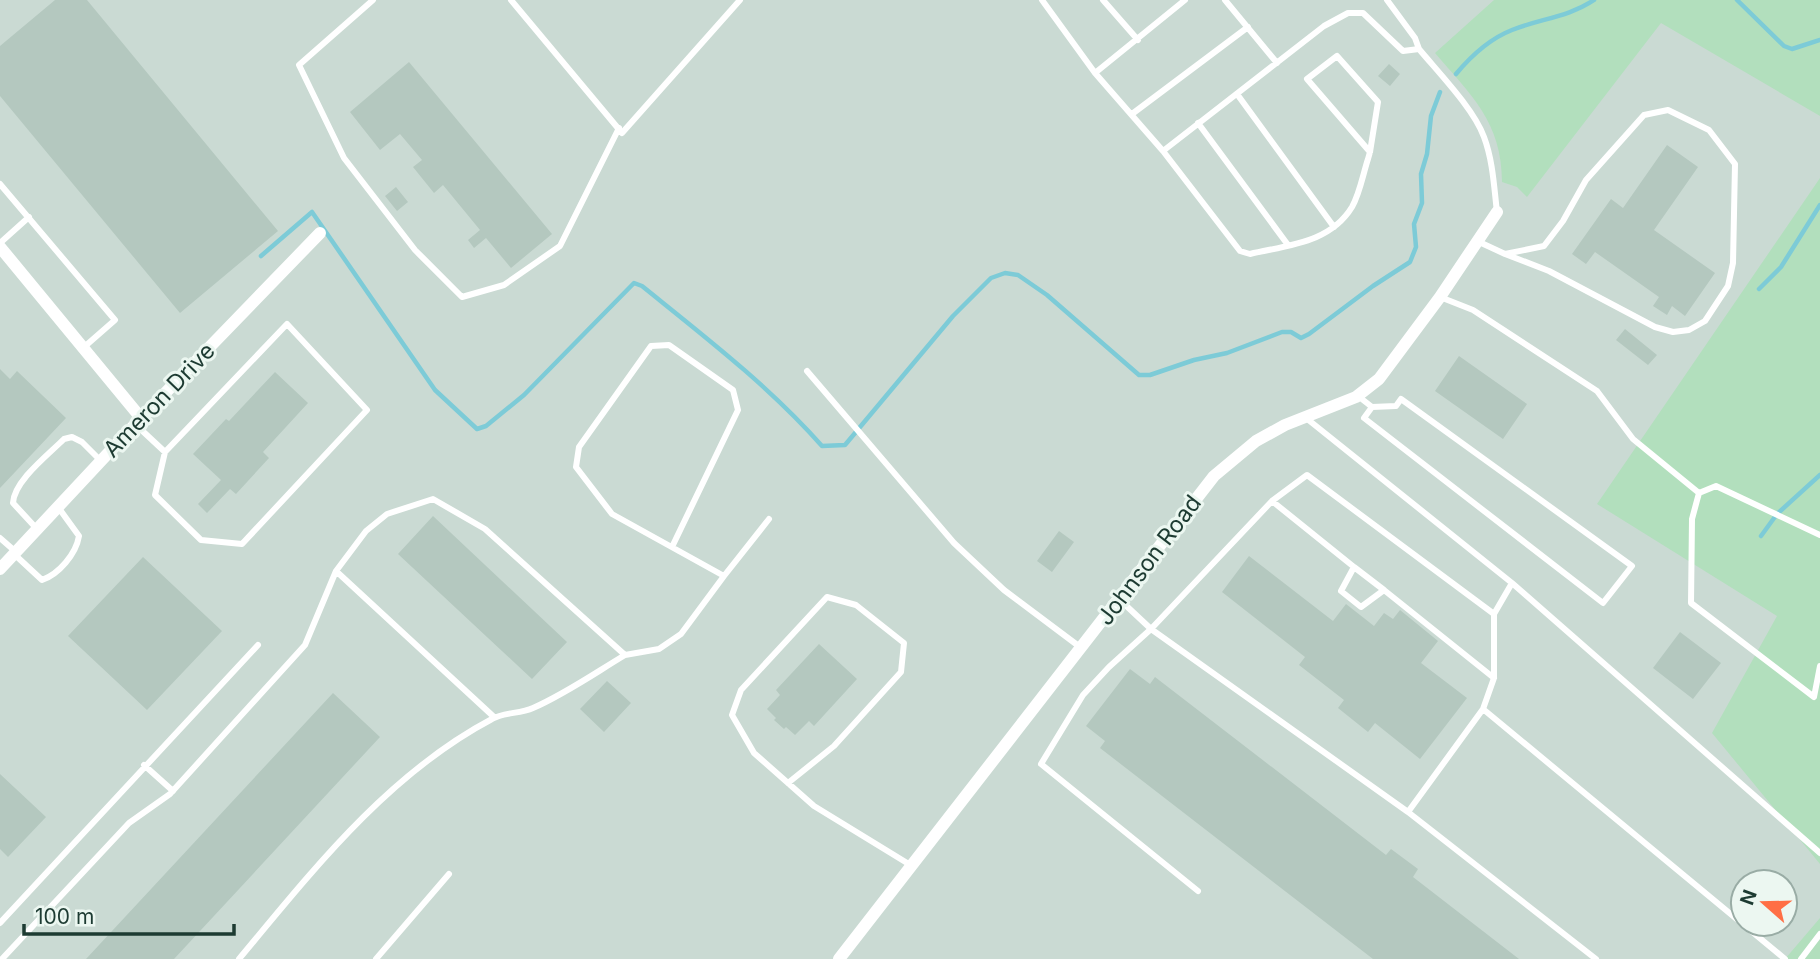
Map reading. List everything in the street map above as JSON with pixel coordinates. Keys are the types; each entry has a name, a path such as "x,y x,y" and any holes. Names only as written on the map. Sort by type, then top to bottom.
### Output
{"street":[{"name":"Johnson Road","path":"839,959 1214,476 1256,441 1285,425 1358,396 1385,371 1440,297 1497,212"},
{"name":"Ameron Drive","path":"0,569 138,421 320,233"},
{"path":"0,245 138,421"}],"lane":[{"path":"373,0 299,65 344,158 415,250 462,297 504,285 560,246 619,128"},
{"path":"511,0 622,132 740,0"},
{"path":"1042,0 1096,73 1163,151 1240,251 1250,254 1322,237 1334,228 1353,205 1370,152 1378,102 1337,56 1307,79 1370,152"},
{"path":"1102,0 1138,40"},
{"path":"1169,0 1175,8"},
{"path":"1096,73 1185,0"},
{"path":"1225,0 1277,63"},
{"path":"1387,0 1415,38 1419,49 1454,90 1483,134 1491,163 1497,212"},
{"path":"1163,151 1324,26 1348,13 1363,13 1403,51 1419,49"},
{"path":"1132,114 1248,27"},
{"path":"1237,94 1334,228"},
{"path":"1477,241 1505,254 1549,271 1655,327 1672,332 1689,330 1705,321 1728,286 1733,263 1735,164 1709,130 1668,110 1644,115 1586,180 1563,221 1544,246 1505,254"},
{"path":"1199,124 1288,245"},
{"path":"0,184 116,320 83,348"},
{"path":"0,245 29,217"},
{"path":"1440,297 1473,310 1597,391 1633,439 1699,492"},
{"path":"287,324 367,410 242,544 201,540 155,495 165,452 287,324"},
{"path":"672,547 738,410 733,390 669,345 651,346 579,447 576,467 612,514 724,576"},
{"path":"807,371 954,543 1004,590 1082,648"},
{"path":"1358,396 1372,407 1396,406 1401,399 1632,566 1603,603 1364,418 1372,407"},
{"path":"1306,418 1512,583 1820,853"},
{"path":"138,421 165,452"},
{"path":"37,529 13,503 13,494 22,482 64,439 72,437 82,442 101,461"},
{"path":"1198,891 1041,764 1083,695 1151,629 1272,501 1307,475 1494,614"},
{"path":"1699,492 1716,486 1820,535"},
{"path":"1699,492 1692,519 1691,603 1814,697 1820,666"},
{"path":"2,959 129,822 173,791 305,645 336,571 366,531 387,514 433,499 485,529 625,655"},
{"path":"1272,501 1494,678"},
{"path":"0,538 42,580 52,576 77,548 79,536 58,507"},
{"path":"239,959 321,862 405,777 494,717 531,709 625,655 659,649 681,634 769,519"},
{"path":"1354,567 1341,591 1361,607 1384,590"},
{"path":"336,571 494,717"},
{"path":"1408,812 1483,709 1494,678 1494,614 1512,583"},
{"path":"788,783 834,746 901,672 904,643 856,605 827,597 741,691 732,715 754,753 814,806 912,866"},
{"path":"1119,599 1151,629 1408,812 1596,959"},
{"path":"0,923 258,645"},
{"path":"1483,709 1785,959"},
{"path":"144,765 173,791"},
{"path":"376,959 449,874"},
{"path":"1801,959 1820,934"}],"shaded area":[{"path":"0,0 1820,0 1820,959 0,959"}],"green space":[{"path":"1494,0 1820,0 1820,116 1661,23 1527,197 1517,187 1502,182 1497,142 1490,126 1472,96 1435,53"},
{"path":"1820,178 1820,864 1712,733 1777,616 1597,504"},
{"path":"1820,918 1820,959 1785,959"}],"building":[{"path":"55,0 87,0 278,231 180,313 0,96 0,46"},
{"path":"409,62 552,234 511,268 486,238 474,248 468,240 480,230 443,185 434,193 413,167 422,160 400,134 380,150 350,112"},
{"path":"1389,64 1400,74 1390,86 1378,76"},
{"path":"1667,145 1698,167 1654,230 1715,273 1685,316 1672,306 1667,315 1653,306 1659,297 1595,252 1586,264 1572,254 1611,199 1623,208"},
{"path":"396,187 408,202 397,211 385,196"},
{"path":"1625,329 1657,355 1648,365 1616,340"},
{"path":"1459,356 1527,404 1503,439 1435,391"},
{"path":"0,369 10,379 17,371 66,418 0,488"},
{"path":"275,372 308,403 263,452 269,458 236,494 230,489 207,513 198,504 221,480 193,454 226,419 229,421"},
{"path":"433,516 567,642 532,679 398,554"},
{"path":"1059,531 1074,542 1052,572 1037,561"},
{"path":"1249,556 1333,621 1346,604 1374,626 1384,613 1393,619 1400,610 1438,641 1421,663 1467,698 1420,759 1375,723 1368,732 1338,708 1344,700 1299,665 1305,657 1222,592"},
{"path":"143,557 222,631 147,710 68,636"},
{"path":"1680,632 1721,663 1693,699 1653,668"},
{"path":"819,644 857,679 814,726 809,721 795,735 774,720 776,718 767,709 780,695 776,690"},
{"path":"1130,669 1150,684 1155,677 1386,855 1391,849 1418,869 1413,877 1519,959 1373,959 1100,748 1105,741 1086,726"},
{"path":"607,681 631,703 604,732 580,709"},
{"path":"333,693 380,737 174,959 86,959"},
{"path":"0,774 46,817 8,857 0,849"}],"waterway":[{"path":"1456,74 1496,38 1594,0"},
{"path":"1737,0 1784,46 1792,49 1820,40"},
{"path":"261,256 312,212 435,390 477,429 486,426 524,395 634,283 642,286 735,362 822,446 845,445 953,316 991,278 1005,273 1018,275 1047,295 1139,375 1150,375 1194,360 1227,353 1282,332 1291,332 1301,338 1309,334 1410,262 1416,247 1414,224 1422,203 1421,174 1427,154 1431,116 1440,92"},
{"path":"1759,289 1781,267 1820,205"},
{"path":"1761,536 1777,514 1820,475"}]}
